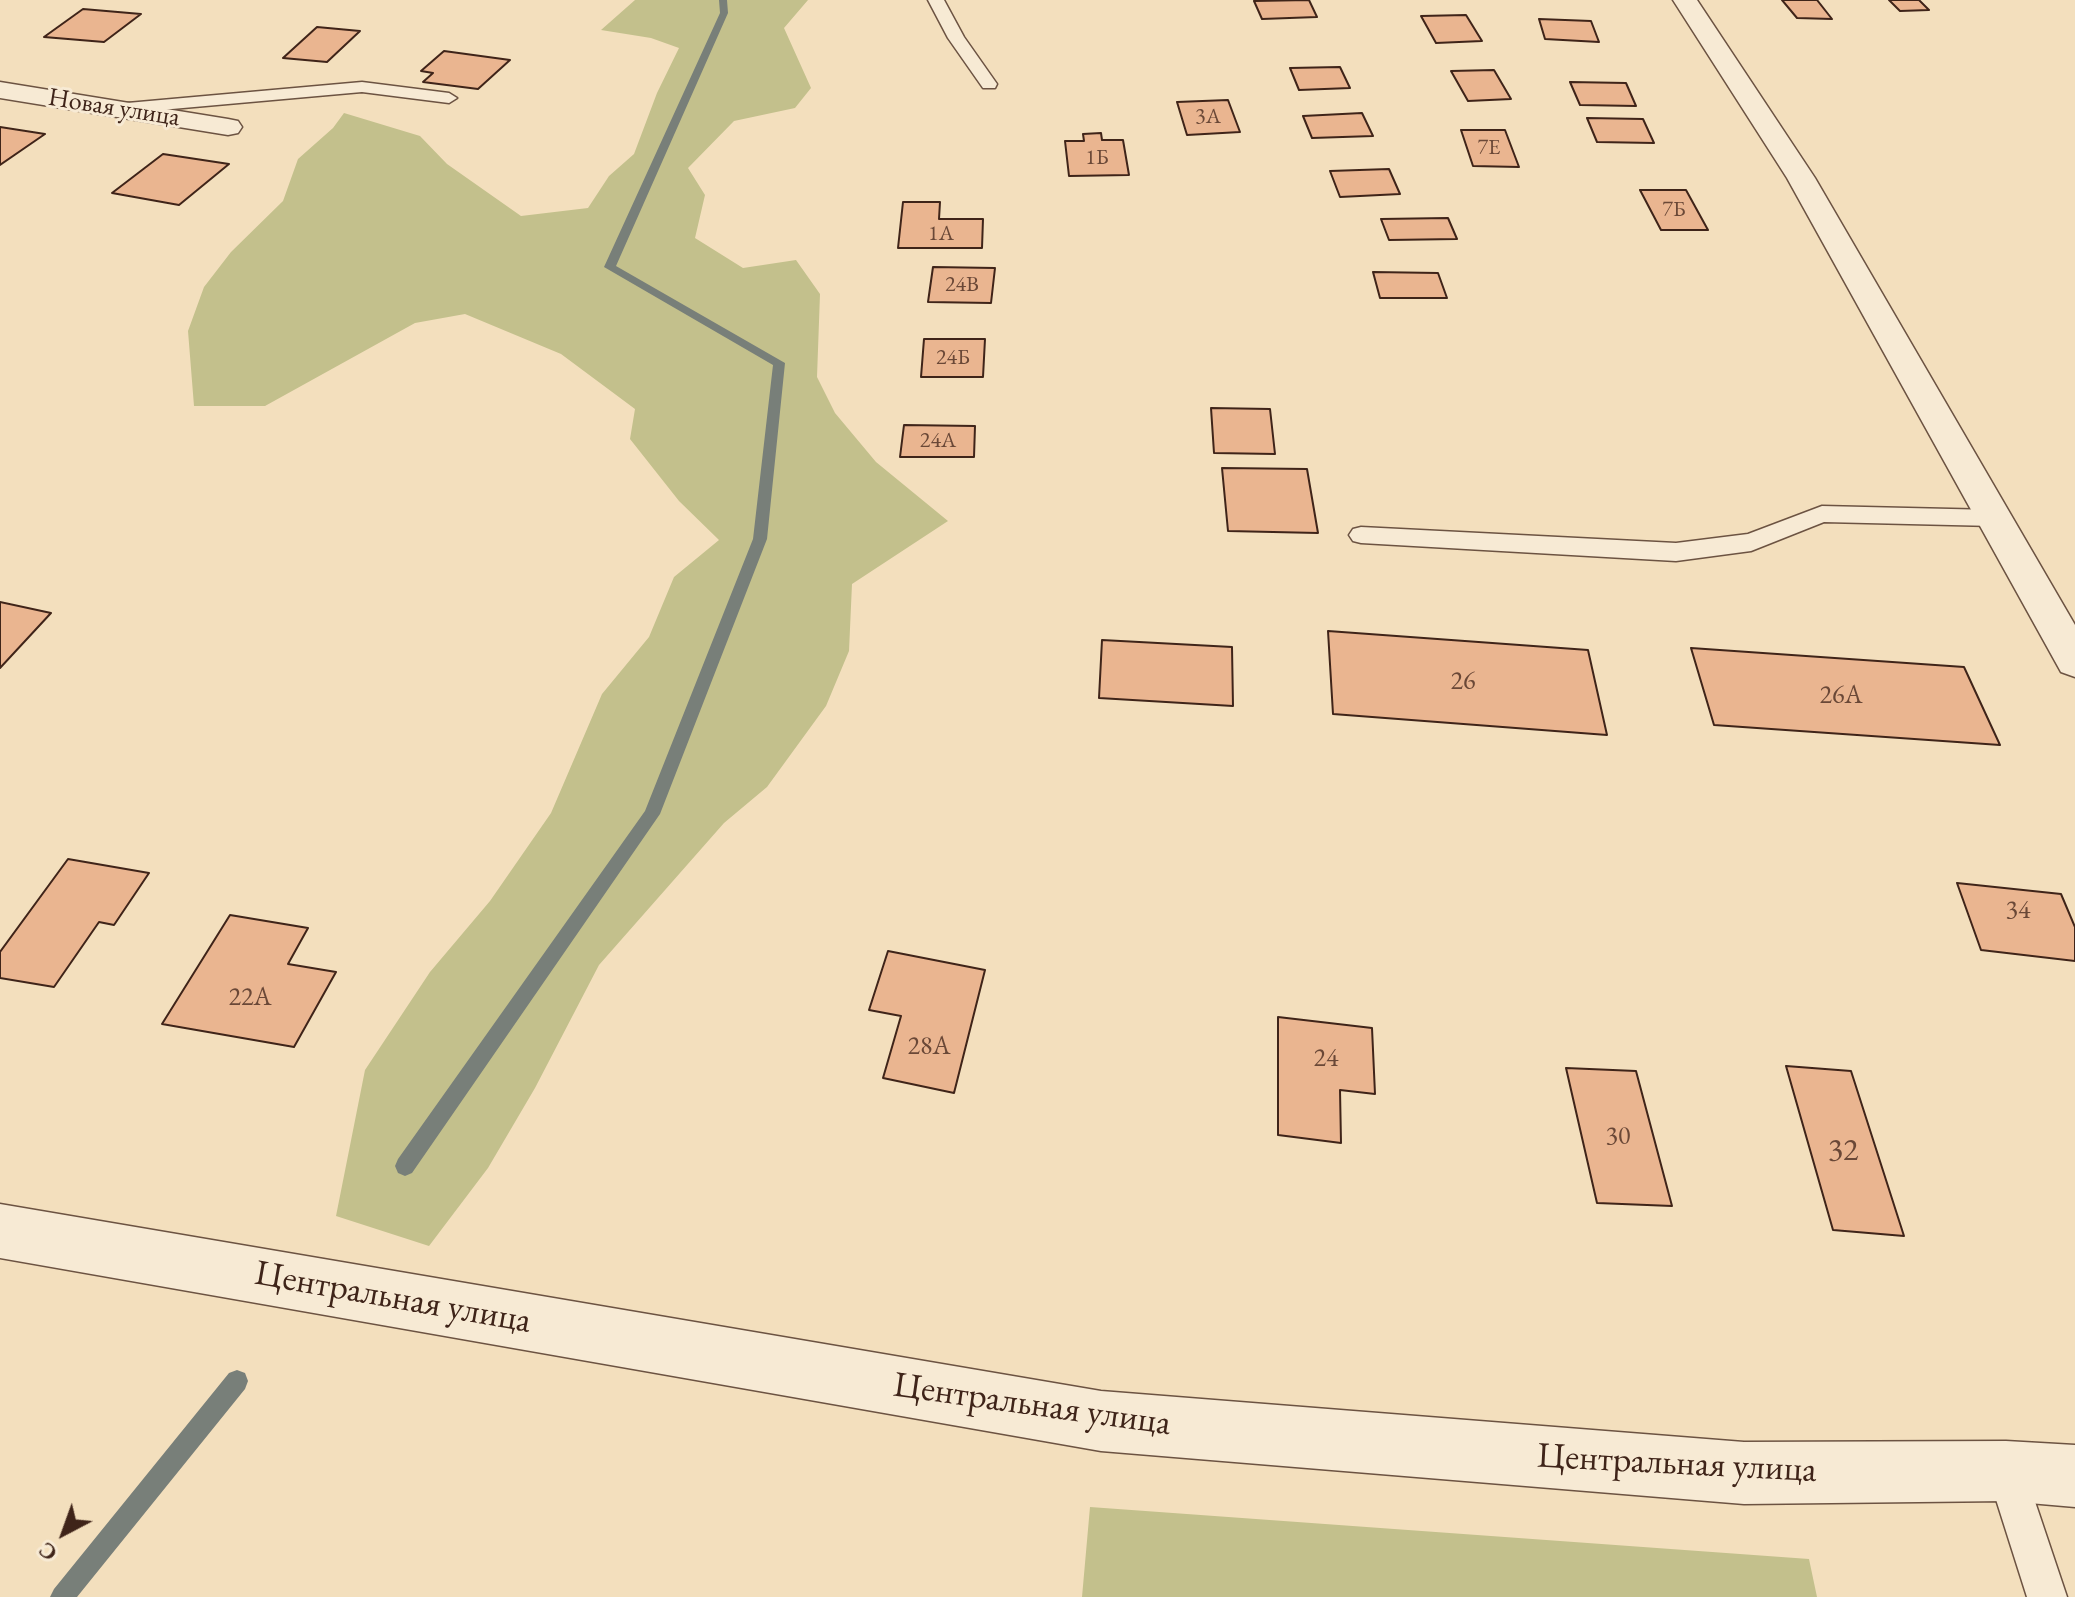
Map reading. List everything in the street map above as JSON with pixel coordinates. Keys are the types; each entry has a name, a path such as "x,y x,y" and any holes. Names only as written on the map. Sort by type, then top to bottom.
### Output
{"street":[{"path":"1685,0 1801,178 2075,661"},
{"name":"Новая улица","path":"0,90 228,127"},
{"name":"Центральная улица","path":"0,1231 1101,1421 1744,1473 2006,1471 2075,1476"}],"lane":[{"path":"936,0 956,38 989,84"},
{"path":"116,109 362,87 449,98"},
{"path":"1361,535 1676,552 1751,542 1822,514 1994,518"},
{"path":"2006,1471 2047,1597"}],"shaded area":[{"path":"635,0 808,0 784,28 811,88 795,108 734,121 688,168 705,195 695,238 743,268 796,260 820,294 817,377 835,413 876,462 948,521 852,584 849,651 826,706 767,787 724,823 599,965 535,1088 488,1168 429,1246 336,1216 365,1070 430,972 490,901 551,813 602,694 649,637 674,577 719,540 679,501 630,439 635,409 561,354 465,314 415,323 265,406 194,406 188,331 204,287 231,252 283,201 298,159 333,128 344,113 420,136 447,164 521,216 588,208 609,176 634,154 657,93 679,48 651,38 601,30"},
{"path":"1090,1507 1809,1559 1817,1597 1082,1597"}],"building":[{"path":"1309,0 1317,17 1262,19 1254,1"},
{"path":"1782,0 1817,0 1832,19 1797,18"},
{"path":"1889,0 1919,0 1929,10 1900,11"},
{"path":"83,9 141,14 104,42 44,37"},
{"path":"1466,15 1482,41 1436,43 1421,16"},
{"path":"1539,19 1591,21 1599,42 1545,39"},
{"path":"317,27 360,31 327,62 283,58"},
{"path":"444,51 510,60 478,89 423,82 433,73 421,71"},
{"path":"1340,67 1350,88 1299,90 1290,68"},
{"path":"1494,70 1511,99 1468,101 1451,71"},
{"path":"1570,82 1626,83 1636,106 1580,105"},
{"path":"1228,100 1240,132 1187,135 1177,102"},
{"path":"1362,113 1373,136 1312,138 1303,116"},
{"path":"1587,118 1643,119 1654,143 1597,142"},
{"path":"0,127 45,134 0,165"},
{"path":"1461,130 1505,130 1519,167 1473,166"},
{"path":"1101,133 1102,140 1123,140 1129,175 1069,176 1065,141 1084,141 1083,134"},
{"path":"163,154 229,164 179,205 112,193"},
{"path":"1389,169 1400,194 1340,197 1330,171"},
{"path":"1640,190 1686,190 1708,230 1661,230"},
{"path":"903,202 940,202 939,219 983,219 982,248 898,248"},
{"path":"1448,218 1457,239 1389,240 1381,219"},
{"path":"933,267 995,268 991,303 928,302"},
{"path":"1373,272 1438,273 1447,298 1380,298"},
{"path":"924,339 985,339 983,377 921,377"},
{"path":"1211,408 1270,409 1275,454 1214,453"},
{"path":"904,425 975,426 974,457 900,457"},
{"path":"1222,468 1307,469 1318,533 1228,531"},
{"path":"0,602 51,613 0,668"},
{"path":"1328,631 1588,650 1607,735 1333,714"},
{"path":"1102,640 1232,647 1233,706 1099,698"},
{"path":"1691,648 1964,667 2000,745 1714,725"},
{"path":"68,859 149,873 114,925 99,922 54,987 0,978 0,952"},
{"path":"1957,883 2061,894 2075,927 2075,961 1981,950"},
{"path":"230,915 308,928 288,964 336,972 294,1047 162,1024"},
{"path":"888,951 985,970 954,1093 883,1078 901,1016 869,1010"},
{"path":"1278,1017 1372,1028 1375,1094 1340,1090 1341,1143 1278,1135"},
{"path":"1786,1066 1851,1071 1904,1236 1833,1230"},
{"path":"1566,1068 1636,1071 1672,1206 1597,1203"}],"waterway":[{"path":"405,1166 652,814 760,539 779,363 610,267 724,13 723,0"},
{"path":"62,1597 237,1381"}]}
